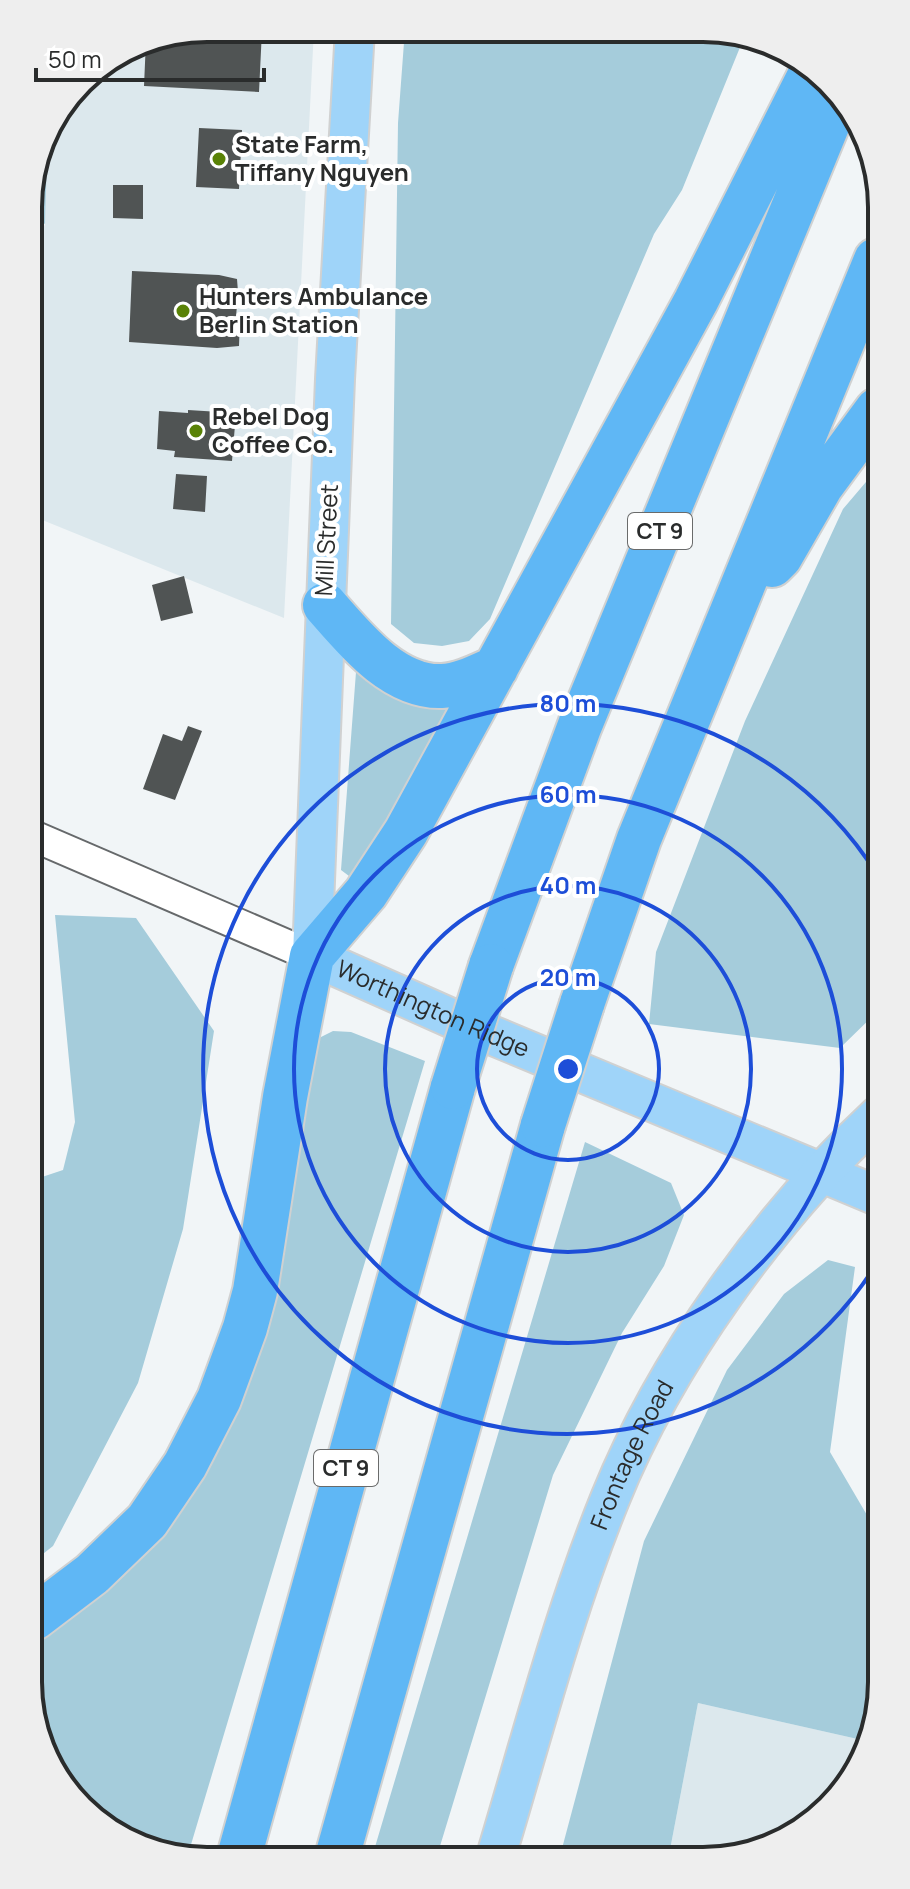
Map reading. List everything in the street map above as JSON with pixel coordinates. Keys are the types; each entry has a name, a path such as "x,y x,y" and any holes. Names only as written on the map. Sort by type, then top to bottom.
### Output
{"highway":[{"path":"42,1612 92,1574 147,1521 185,1465 219,1399 255,1291 285,1097 312,956 357,905 390,859 696,301 808,80"},
{"name":"CT 9","path":"242,1847 453,1087 491,966 580,725 834,108"},
{"path":"340,1847 543,1125 582,1004 634,853 868,279"},
{"path":"734,603 780,557 821,486 868,422"},
{"path":"325,605 376,658 416,682 453,684 496,668"}],"main road":[{"name":"Mill Street","path":"312,956 325,605 354,42"},
{"name":"Worthington Ridge","path":"312,956 460,1022 868,1192"},
{"name":"Frontage Road","path":"499,1847 581,1576 628,1458 668,1383 716,1310 774,1230 868,1126"}],"street":[{"name":"Worthington Ridge","path":"42,840 312,956"}],"shaded area":[{"path":"313,42 284,618 42,520 42,232 47,170 59,134 83,98 107,76 144,55 186,43"},
{"path":"404,42 703,42 740,47 682,190 654,234 490,619 469,641 442,646 414,643 391,624 398,123"},
{"path":"47,170 45,224 42,222 42,196"},
{"path":"868,480 868,1021 840,1048 649,1024 656,952 745,721 843,509"},
{"path":"356,672 456,696 368,865 353,879 341,870"},
{"path":"55,915 136,918 214,1031 183,1229 138,1383 53,1546 42,1555 42,1177 63,1170 75,1122"},
{"path":"333,1031 351,1032 425,1061 191,1846 175,1844 134,1830 115,1819 90,1799 64,1764 48,1725 43,1703 42,1621 199,1466 315,1040"},
{"path":"585,1142 671,1183 684,1215 664,1266 622,1333 553,1475 440,1847 375,1847"},
{"path":"828,1260 855,1267 830,1452 868,1517 868,1693 857,1739 698,1703 671,1847 562,1847 644,1541 727,1370 784,1294"},
{"path":"698,1703 857,1739 840,1774 827,1791 785,1825 746,1841 724,1846 671,1847"}],"building":[{"path":"261,42 259,92 144,86 145,55 186,43"},
{"name":"State Farm, Tiffany Nguyen","path":"199,128 242,130 239,189 196,187"},
{"path":"113,185 143,185 143,219 113,218"},
{"name":"Hunters Ambulance Berlin Station","path":"132,271 219,275 237,279 238,292 243,292 242,306 237,305 236,317 240,318 239,346 217,348 129,342"},
{"name":"Rebel Dog Coffee Co.","path":"188,410 236,413 232,461 174,457 175,451 157,449 159,411 188,413"},
{"path":"176,474 207,476 205,512 173,509"},
{"path":"184,576 193,613 161,621 152,585"},
{"path":"188,726 202,731 175,800 143,789 163,734 182,741"}],"place":[{"name":"State Farm, Tiffany Nguyen","path":"219,159"},
{"name":"Hunters Ambulance Berlin Station","path":"183,311"},
{"name":"Rebel Dog Coffee Co.","path":"196,431"}]}
